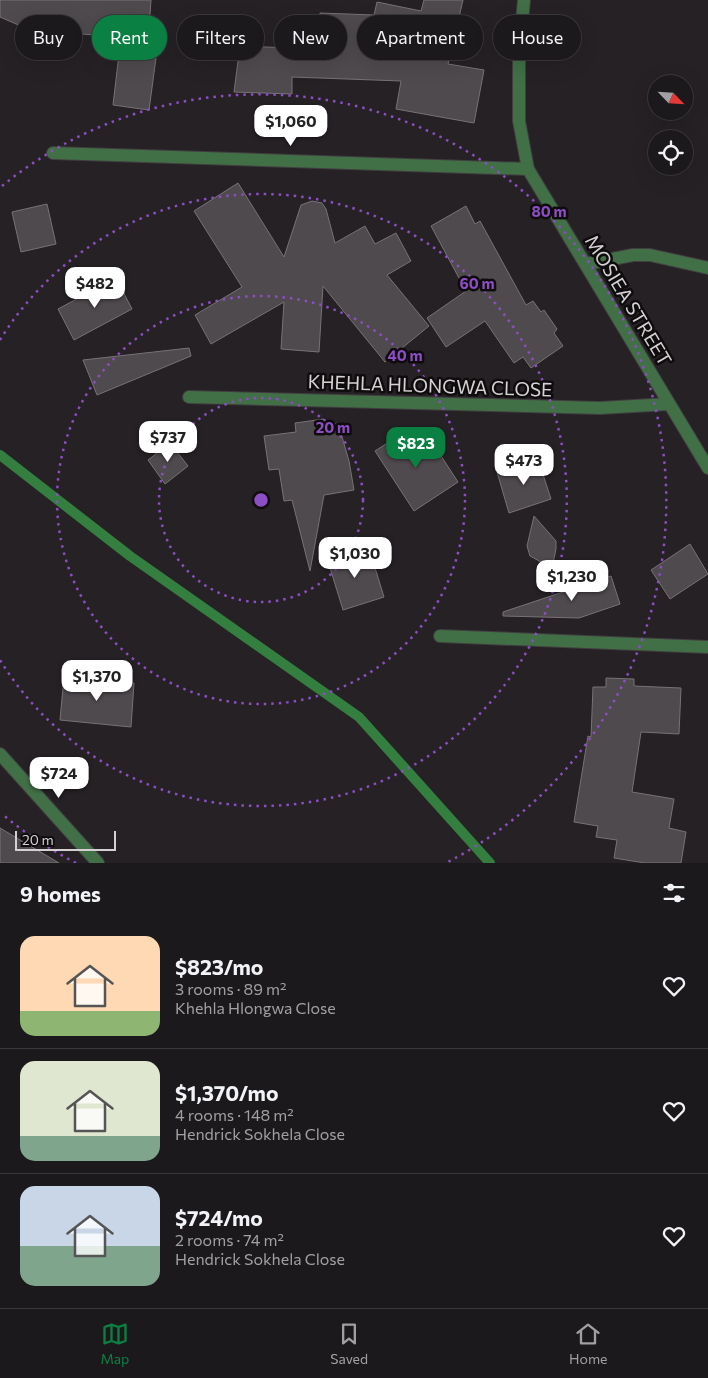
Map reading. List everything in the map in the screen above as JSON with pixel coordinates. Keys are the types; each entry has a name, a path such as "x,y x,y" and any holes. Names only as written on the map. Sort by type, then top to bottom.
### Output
{"street":[{"name":"MOSIEA STREET","path":"524,0 519,53 519,121 528,169 708,468"},
{"path":"53,153 528,169"},
{"path":"586,264 650,255 708,268"},
{"name":"KHEHLA HLONGWA CLOSE","path":"189,397 600,408 669,404"},
{"path":"440,636 708,647"},
{"path":"0,754 98,863"}],"building":[{"path":"0,0 151,0 150,15 92,15 92,35 82,34 82,15 15,15 15,24 0,17"},
{"path":"424,0 463,0 459,15 374,15 377,2 421,11"},
{"path":"320,13 374,15 357,15 357,60 449,60 448,64 484,70 474,123 396,109 401,81 292,77 292,94 234,92 238,60 264,60 264,47 274,47 274,60 347,60 347,15 320,15"},
{"path":"118,60 156,60 149,110 113,105"},
{"path":"238,183 284,257 301,205 312,201 322,203 326,209 335,243 365,226 375,244 396,233 411,261 387,275 429,326 385,362 323,286 319,352 281,349 284,302 211,344 195,315 242,287 194,211"},
{"path":"47,204 56,244 21,252 12,212"},
{"path":"466,206 475,224 480,221 526,305 533,301 541,312 544,310 557,329 554,333 563,346 531,368 523,357 514,363 485,321 446,347 427,318 466,291 431,226"},
{"path":"116,278 132,309 74,340 58,309"},
{"path":"189,348 191,356 97,395 83,360"},
{"path":"324,419 325,425 338,423 349,461 354,490 324,495 310,571 292,500 284,501 279,469 269,470 264,436 296,432 295,423"},
{"path":"411,428 424,448 432,442 458,482 414,511 375,451"},
{"path":"170,443 188,466 165,484 148,460"},
{"path":"538,459 551,499 509,513 497,472"},
{"path":"534,516 556,541 552,568 530,556 527,546"},
{"path":"690,544 708,574 670,599 651,570"},
{"path":"358,547 362,561 372,558 384,597 343,610 327,558"},
{"path":"611,576 620,604 579,618 503,616 503,612"},
{"path":"64,677 134,683 131,727 60,720"},
{"path":"606,678 634,679 634,686 681,688 679,734 641,732 632,792 674,799 669,828 686,832 681,863 645,863 614,858 617,840 596,837 598,826 574,822 588,736 591,737 593,687 606,687"},
{"path":"0,828 59,863 0,863"}],"waterway":[{"path":"0,455 130,556 359,717 490,863"}]}
